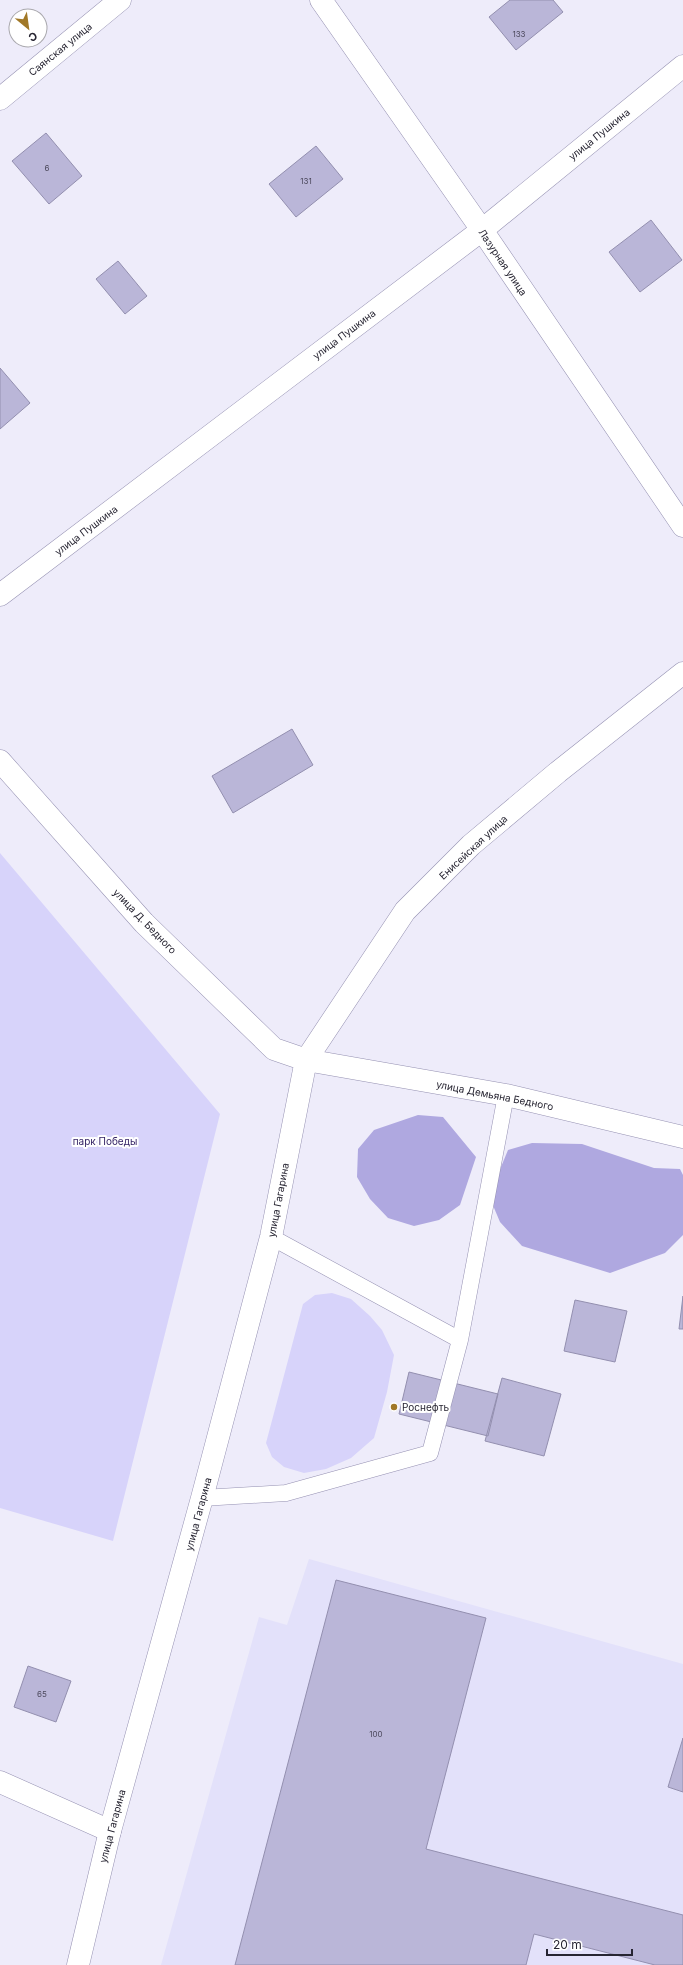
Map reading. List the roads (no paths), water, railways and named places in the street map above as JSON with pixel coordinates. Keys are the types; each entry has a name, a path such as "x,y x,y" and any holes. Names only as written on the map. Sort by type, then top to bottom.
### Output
{"street":[{"name":"Саянская улица","path":"0,99 120,0"},
{"name":"Лазурная улица","path":"321,0 482,230 683,526"},
{"name":"улица Пушкина","path":"0,595 482,230 683,66"},
{"name":"Енисейская улица","path":"306,1060 405,911 483,836 558,772 683,673"},
{"name":"улица Д. Бедного","path":"0,761 144,923 274,1049 306,1060"},
{"name":"улица Демьяна Бедного","path":"306,1060 506,1096 683,1136"},
{"name":"улица Гагарина","path":"78,1965 110,1831 202,1498 271,1237 306,1060"},
{"path":"0,1782 110,1831"}],"lane":[{"path":"202,1498 286,1493 430,1453 460,1340 506,1096"},
{"path":"271,1237 460,1340"}],"place":[{"name":"Роснефть","path":"394,1407"}],"park label":[{"name":"парк Победы","path":"105,1141"}]}
